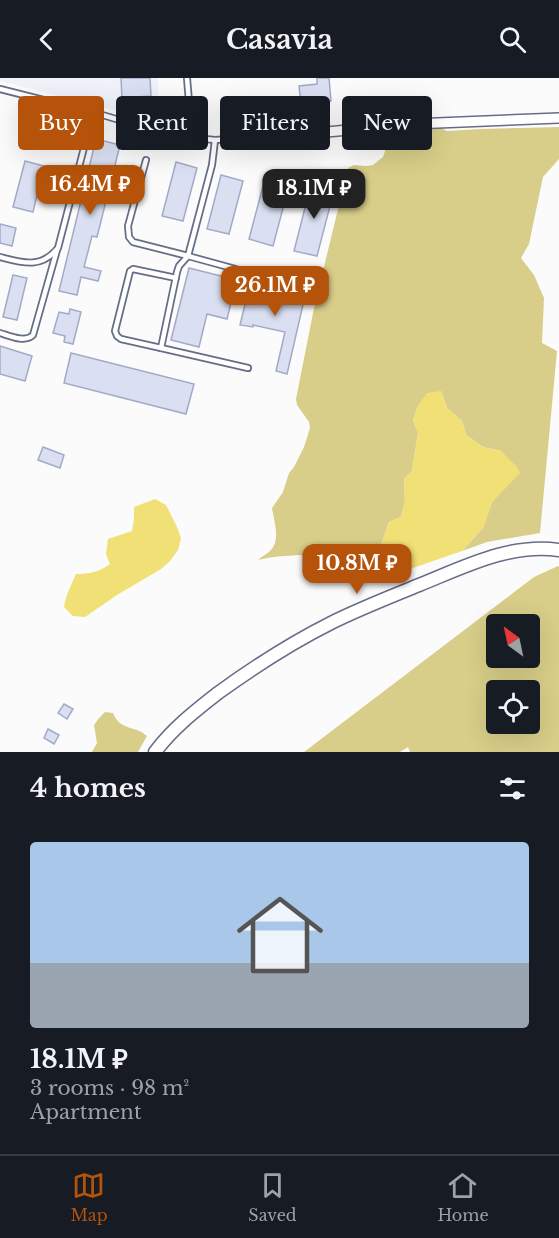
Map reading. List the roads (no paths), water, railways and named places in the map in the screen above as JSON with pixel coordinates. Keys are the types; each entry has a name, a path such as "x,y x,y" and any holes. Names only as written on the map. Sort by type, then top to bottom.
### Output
{"street":[{"path":"330,132 413,124 559,118"},
{"path":"155,752 184,719 231,684 274,655 332,622 472,563 523,549 559,550"}],"lane":[{"path":"187,78 188,96"},
{"path":"0,89 27,96"},
{"path":"208,139 220,140"},
{"path":"161,348 179,266 188,256 212,165 215,140"},
{"path":"0,333 26,340 31,339 33,335 83,150"},
{"path":"146,160 128,226 129,237 133,242 298,286"},
{"path":"0,257 32,263 46,259 58,248"},
{"path":"176,278 130,271 115,332 117,336 121,339 248,368"}]}
